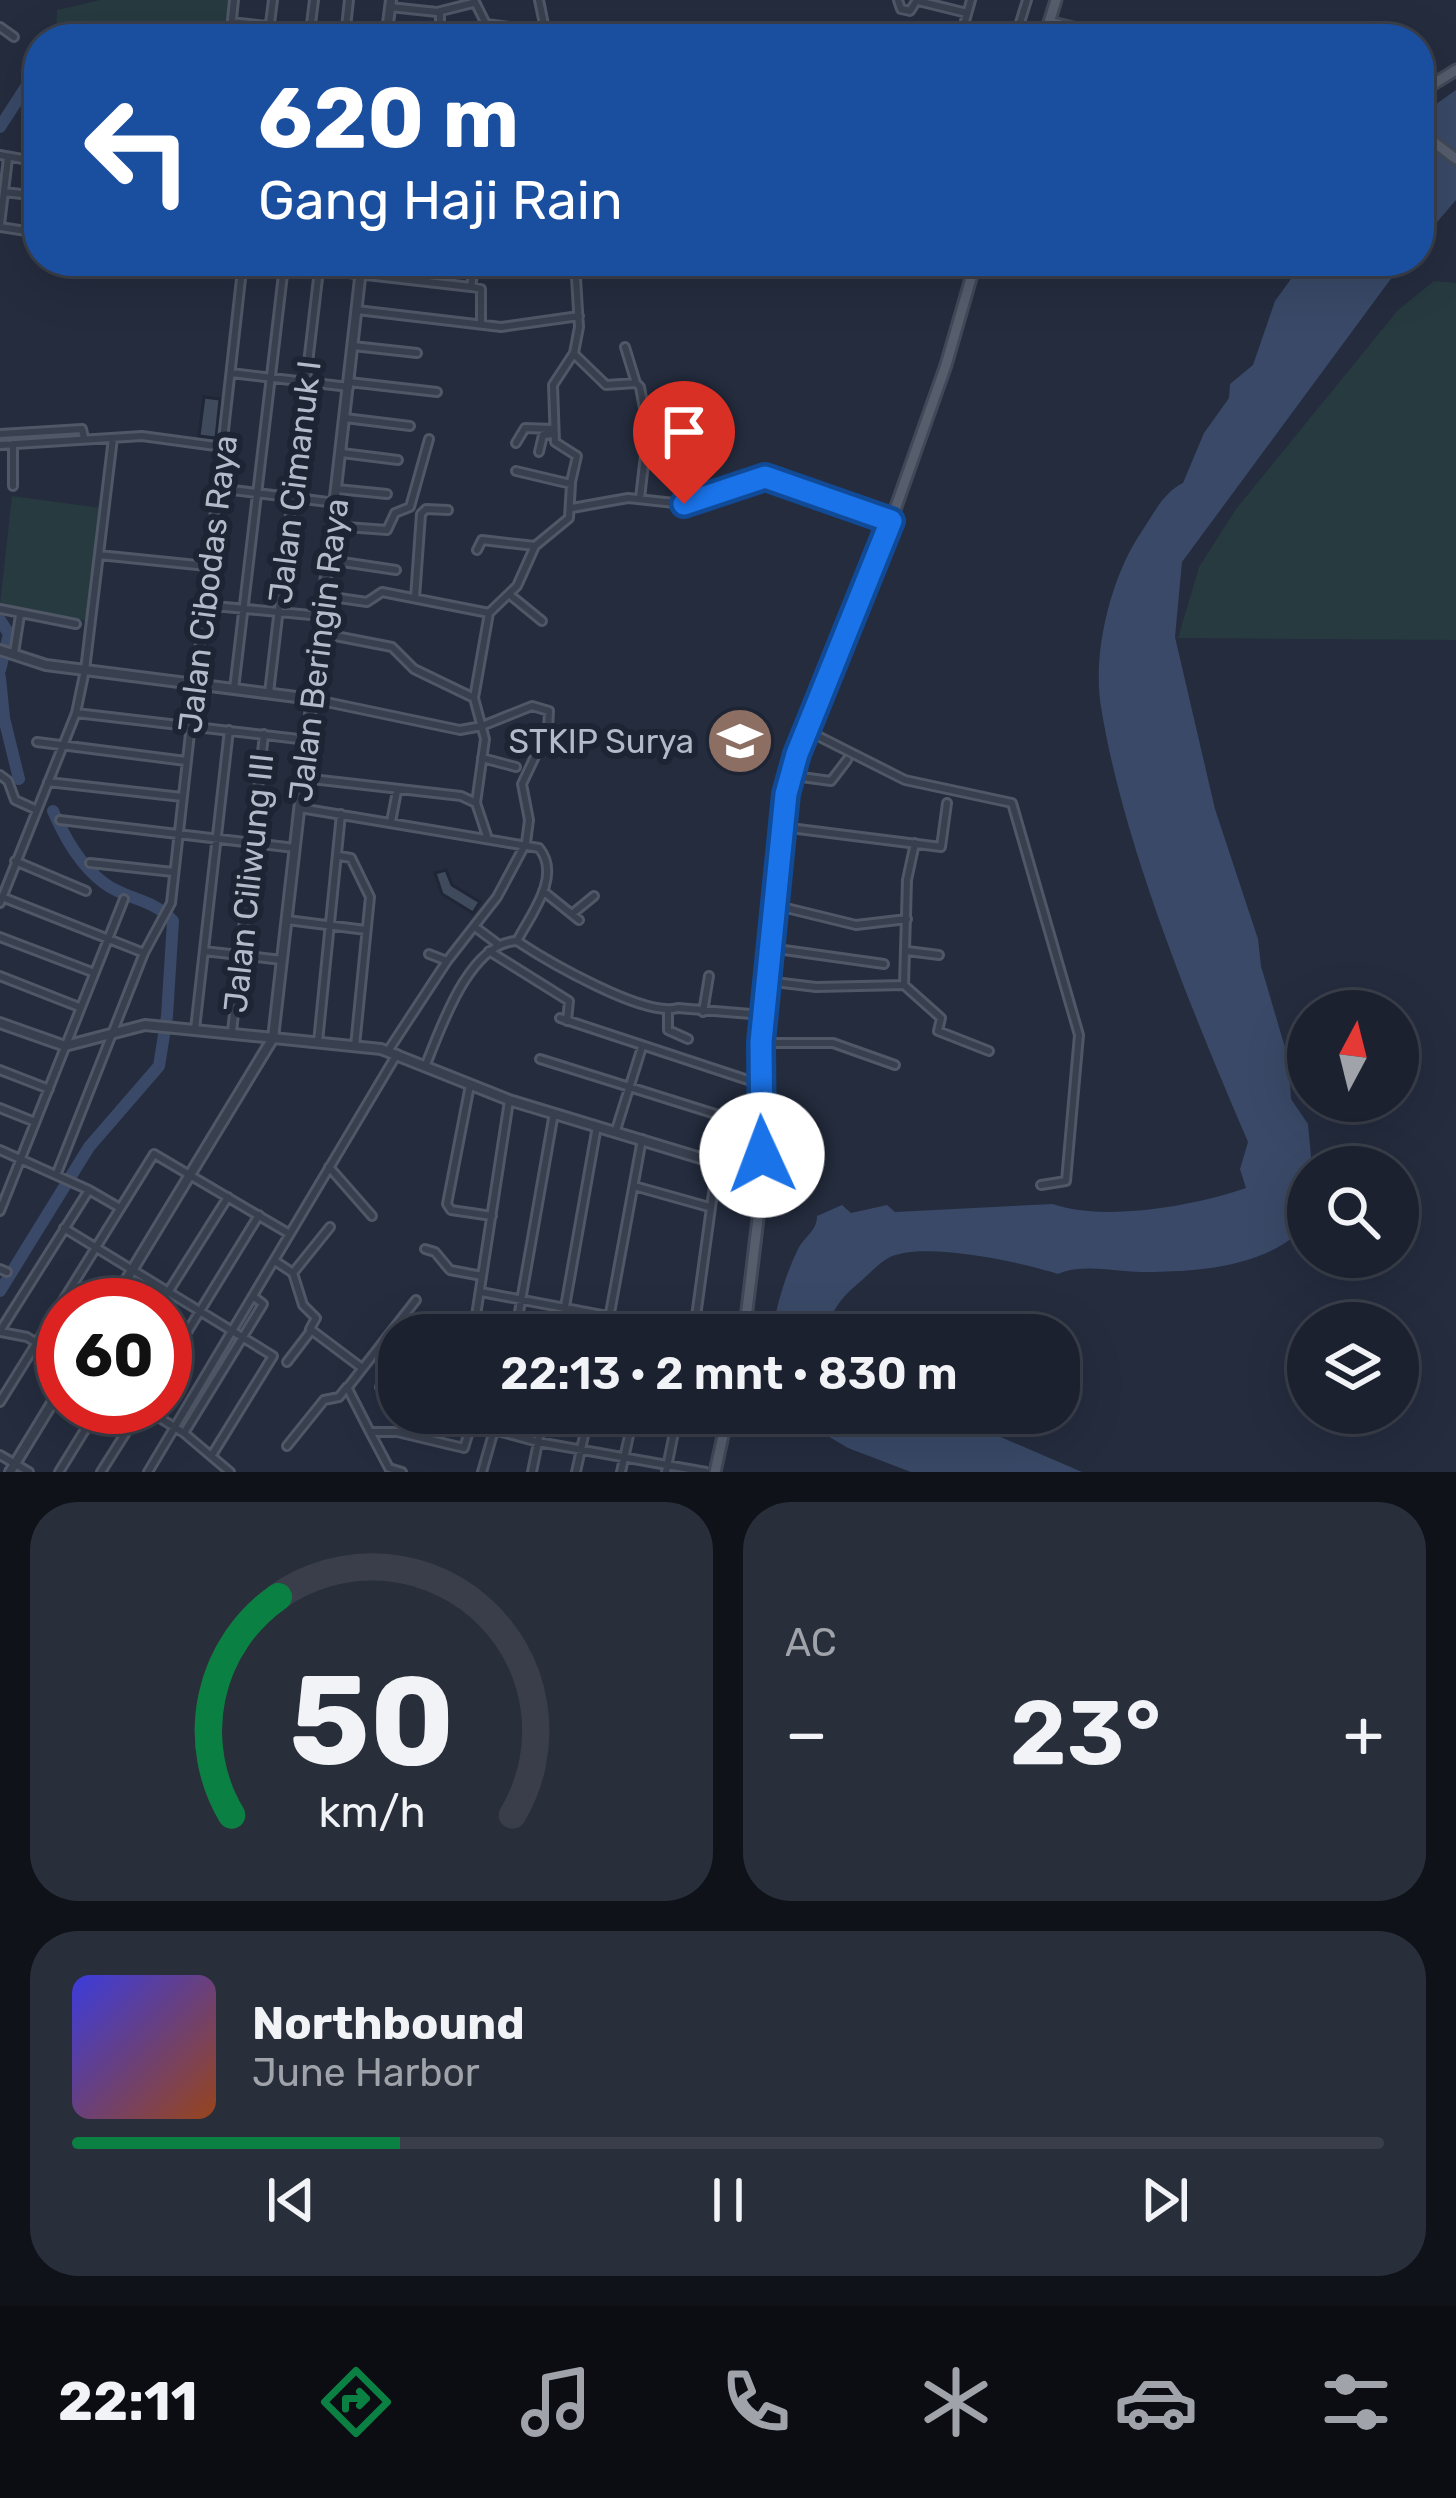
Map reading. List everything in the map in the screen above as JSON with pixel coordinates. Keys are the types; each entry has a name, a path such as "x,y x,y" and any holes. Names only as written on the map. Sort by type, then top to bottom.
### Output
{"main road":[{"path":"1056,0 1049,22 1057,24"},
{"path":"747,1314 763,1176 761,1042 790,775 891,521 972,276"},
{"path":"711,1472 722,1434"}],"street":[{"path":"234,0 232,22 247,24"},
{"path":"898,0 901,9 910,11 918,0 967,13"},
{"path":"964,24 971,0"},
{"path":"391,4 440,12 473,2"},
{"path":"440,12 440,24"},
{"path":"0,27 14,37"},
{"path":"0,226 4,157"},
{"path":"4,192 24,194"},
{"name":"Jalan Cibodas Raya","path":"144,953 170,907 241,276"},
{"path":"233,689 283,276"},
{"name":"Jalan Cimanuk I","path":"269,693 318,276"},
{"name":"Jalan Beringin Raya","path":"273,1039 360,276"},
{"path":"369,276 481,289 481,324"},
{"path":"471,287 473,276"},
{"path":"488,836 476,803 482,726 474,698 489,613 510,595 535,546 562,525 572,508 577,456 556,445 554,385 574,353 580,316 576,276"},
{"path":"357,310 508,326 580,316"},
{"path":"353,346 417,353"},
{"path":"625,347 649,430 640,498"},
{"path":"574,353 606,385 636,383"},
{"path":"231,373 437,392"},
{"path":"345,418 410,426"},
{"path":"516,443 525,428 554,431"},
{"path":"0,434 82,429 84,438"},
{"path":"538,452 543,435 554,431"},
{"path":"0,445 142,436 223,447"},
{"path":"61,1175 144,953 1,899 76,713 86,670 113,438"},
{"path":"333,526 386,531 395,513 410,507 429,439"},
{"path":"13,444 13,486"},
{"path":"341,453 398,460"},
{"path":"516,471 571,484"},
{"path":"572,508 640,498 684,504 765,477 891,521"},
{"path":"217,488 336,503"},
{"path":"337,489 386,494"},
{"path":"416,598 421,514 426,509 448,509"},
{"path":"477,550 482,541 535,546"},
{"path":"99,555 207,566"},
{"path":"328,560 396,570"},
{"path":"324,596 368,602 382,592 489,613"},
{"path":"510,595 542,621"},
{"path":"203,605 322,616"},
{"path":"0,609 76,624"},
{"path":"12,655 20,615"},
{"path":"320,633 392,647 414,669 474,698"},
{"path":"0,650 86,670 312,699 451,729 482,726 532,706 549,711 548,729 522,784 529,820 526,843 475,927 447,961 393,1053 288,1234 192,1418"},
{"path":"76,713 307,740"},
{"path":"195,1029 229,730"},
{"path":"807,731 905,780 1012,803 1079,1035 1066,1181 1041,1185"},
{"name":"Jalan Ciliwung III","path":"232,1032 264,734"},
{"path":"37,742 186,760"},
{"path":"482,758 516,767"},
{"path":"790,775 831,782 847,760"},
{"path":"2,776 22,804 35,809"},
{"path":"0,787 2,776"},
{"path":"303,778 461,796 476,803"},
{"path":"47,782 182,797"},
{"path":"391,822 397,791"},
{"path":"782,827 943,846 947,802"},
{"path":"300,808 539,848 548,861 543,891 517,941"},
{"path":"317,1042 341,814"},
{"path":"60,820 295,848"},
{"path":"904,985 914,843"},
{"path":"338,856 350,859 369,895 355,1046"},
{"path":"15,861 86,891"},
{"path":"90,863 173,872"},
{"path":"543,891 575,917 594,896"},
{"path":"0,1210 124,899"},
{"path":"774,905 856,925 907,920"},
{"path":"287,920 366,930"},
{"path":"475,927 499,945"},
{"path":"0,937 93,972"},
{"path":"424,1068 451,1004 489,951 517,941 619,997 668,1011 764,1016"},
{"path":"770,947 884,964"},
{"path":"204,951 282,960"},
{"path":"489,951 568,1001 564,1020 760,1084"},
{"path":"908,951 939,955"},
{"path":"429,954 447,961"},
{"path":"0,976 79,1007"},
{"path":"704,1012 709,976"},
{"path":"766,981 816,987 904,985 938,1014 938,1031 989,1051"},
{"path":"668,1011 668,1030 688,1039"},
{"path":"0,1023 65,1046 156,1026 393,1053 509,1100 717,1164 763,1176 806,1180"},
{"path":"128,1278 273,1039"},
{"path":"761,1042 833,1043 895,1065"},
{"path":"616,1130 642,1046"},
{"path":"540,1059 761,1129"},
{"path":"0,1070 49,1089"},
{"path":"470,1085 447,1204 451,1210 492,1216"},
{"path":"476,1314 509,1100"},
{"path":"0,1108 35,1122"},
{"path":"519,1314 554,1113"},
{"path":"565,1314 598,1124"},
{"path":"611,1314 642,1138"},
{"path":"0,1150 61,1175 120,1208"},
{"path":"77,1278 155,1154 288,1234"},
{"path":"696,1314 717,1164"},
{"path":"328,1167 372,1216"},
{"path":"634,1186 709,1207"},
{"path":"0,1402 36,1343 0,1331 89,1190"},
{"path":"177,1278 228,1197"},
{"path":"192,1323 259,1215"},
{"path":"293,1273 330,1227"},
{"path":"64,1228 148,1278"},
{"path":"425,1250 436,1253 450,1270 482,1276"},
{"path":"275,1261 293,1273 303,1305 316,1318 287,1362"},
{"path":"479,1292 594,1314"},
{"path":"286,1446 324,1400 339,1397 416,1300"},
{"path":"192,1305 274,1358 212,1455"},
{"path":"311,1330 362,1368"},
{"path":"192,1399 238,1334"},
{"path":"347,1387 389,1468 402,1472"},
{"path":"12,1468 36,1429"},
{"path":"370,1432 378,1432"},
{"path":"59,1472 82,1434"},
{"path":"101,1472 125,1434"},
{"path":"148,1472 169,1434"},
{"path":"185,1434 230,1472"},
{"path":"405,1434 464,1448 468,1434"},
{"path":"482,1472 494,1434"},
{"path":"504,1434 667,1469 711,1472"},
{"path":"532,1472 540,1434"},
{"path":"576,1472 584,1434"},
{"path":"621,1472 629,1434"},
{"path":"667,1469 674,1434"},
{"path":"0,1455 12,1468 29,1472"}],"green space":[{"path":"100,0 230,0 226,24 57,24 57,10"},
{"path":"1434,281 1456,283 1456,640 1178,638 1199,567 1236,509 1398,310"},
{"path":"12,496 101,508 87,621 0,604"}],"water":[{"path":"1456,90 1456,200 1434,226 1434,105"},
{"path":"1293,276 1393,276 1182,562 1175,637 1215,809 1258,939 1261,966 1287,1054 1287,1122 1308,1124 1310,1146 1287,1146 1287,1241 1255,1258 1186,1271 1088,1269 1058,1274 973,1255 906,1253 883,1262 848,1293 833,1314 777,1314 798,1249 817,1216 842,1205 851,1213 887,1205 895,1212 1053,1204 1123,1212 1176,1206 1246,1188 1240,1169 1248,1142 1183,984 1126,815 1101,707 1099,663 1106,615 1131,549 1160,504 1183,483 1204,433 1229,398 1230,384 1253,365 1275,301"},
{"path":"824,1434 994,1434 1082,1472 911,1472"}],"building":[{"path":"204,397 220,399 216,438 199,436"},
{"path":"446,870 452,885 480,902 473,913 442,894 435,873"}],"waterway":[{"path":"0,127 24,90"},
{"path":"0,620 9,634 0,670"},
{"path":"0,677 19,779"},
{"path":"0,1291 89,1147 159,1066 167,1016 173,921 95,876 53,811"}],"place":[{"name":"STKIP Surya","path":"740,741"}],"route":[{"path":"684,504 765,477 891,521 797,754 786,794 761,1042 762,1155"}]}
